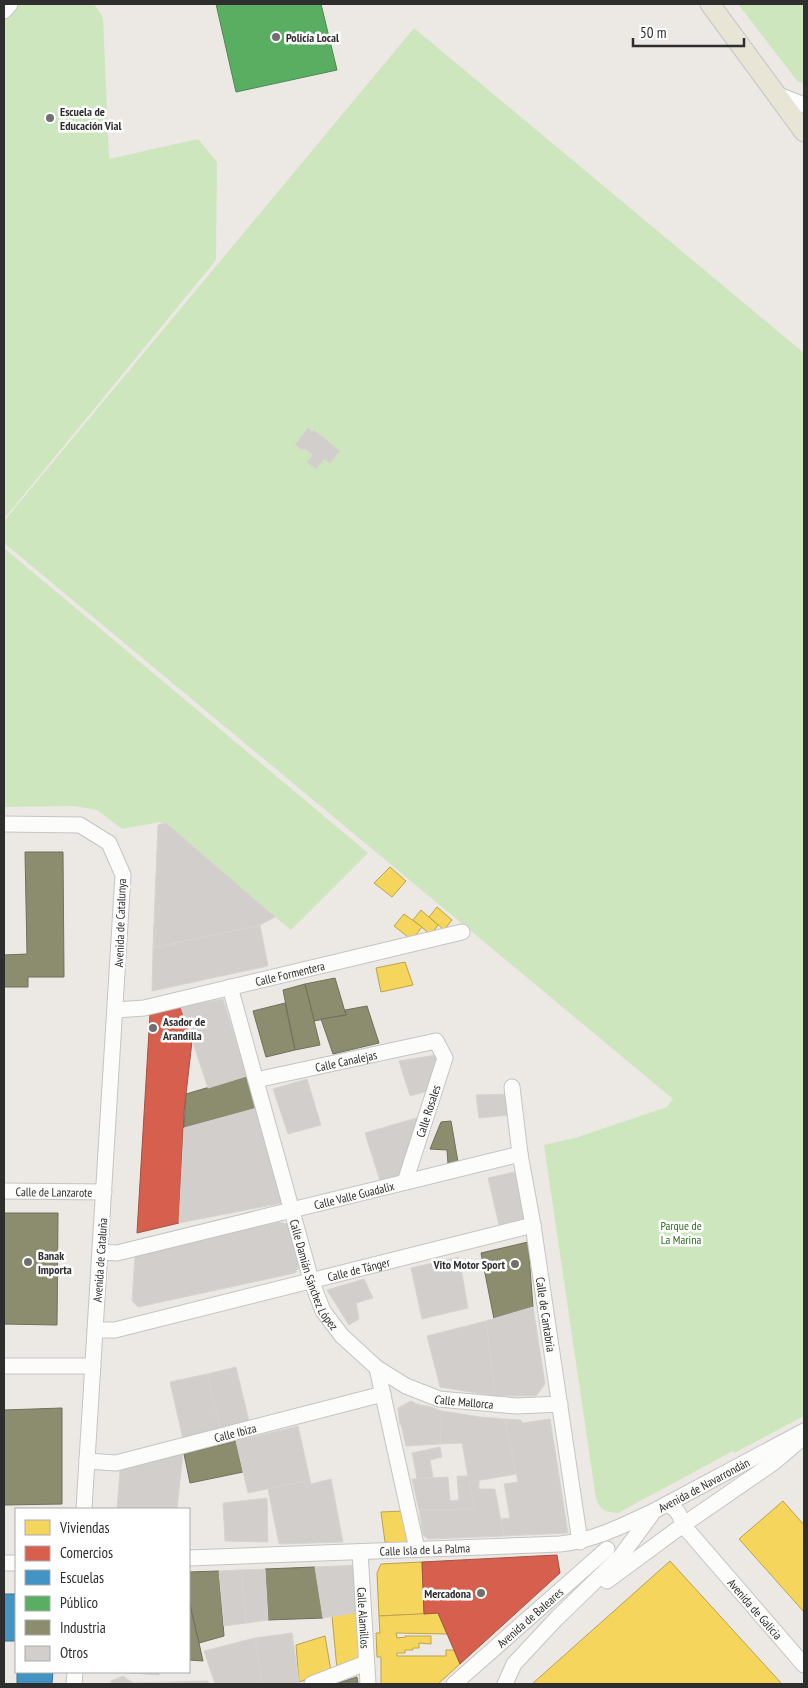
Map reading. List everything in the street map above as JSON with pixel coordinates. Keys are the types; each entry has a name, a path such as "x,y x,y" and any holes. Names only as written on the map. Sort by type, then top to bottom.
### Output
{"main road":[{"path":"710,4 804,132"}],"street":[{"path":"4,11 10,4"},
{"path":"776,94 804,105"},
{"name":"Avenida de Catalunya","path":"4,824 80,825 109,843 124,876 116,1010"},
{"name":"Calle Formentera","path":"116,1010 144,1008 462,932"},
{"name":"Calle Damián Sánchez López","path":"230,987 311,1280 323,1311 342,1336 377,1368"},
{"name":"Avenida de Cataluña","path":"84,1508 116,1010"},
{"name":"Calle Canalejas","path":"256,1080 436,1041"},
{"name":"Calle Rosales","path":"405,1182 445,1058 436,1041"},
{"name":"Calle de Cantabria","path":"512,1087 520,1154 533,1225 580,1542"},
{"name":"Calle Valle Guadalix","path":"100,1252 117,1253 520,1154"},
{"name":"Calle de Lanzarote","path":"4,1191 104,1192"},
{"name":"Calle de Tánger","path":"96,1330 115,1330 533,1225"},
{"path":"4,1366 93,1366"},
{"path":"377,1368 417,1549"},
{"name":"Calle Mallorca","path":"377,1368 406,1386 439,1399 517,1406 560,1404"},
{"name":"Calle Ibiza","path":"88,1461 116,1463 383,1394"},
{"name":"Avenida de Navarrondán","path":"505,1684 514,1664 556,1619 621,1556 656,1511 804,1431"},
{"name":"Avenida de Navarrondán","path":"556,1619 683,1525 772,1464 804,1436"},
{"path":"664,1539 655,1536 650,1529 656,1511 675,1508 680,1515 683,1525"},
{"name":"Calle Isla de La Palma","path":"190,1558 580,1542 602,1535 656,1511"},
{"name":"Avenida de Galicia","path":"683,1525 804,1665"},
{"name":"Avenida de Galicia","path":"664,1539 687,1540 705,1551"},
{"name":"Avenida de Baleares","path":"454,1684 607,1549"},
{"name":"Calle Alamillos","path":"360,1552 368,1684"},
{"path":"312,1684 366,1663"}],"green space":[{"path":"4,4 94,4 103,18 109,159 198,139 217,162 216,260 4,519"},
{"path":"738,4 804,4 804,83 798,82"},
{"name":"Parque de La Marina","path":"414,28 804,353 804,1416 734,1453 733,1451 618,1513 604,1510 599,1506 596,1499 544,1145 575,1138 667,1107 673,1099 4,543 4,521"},
{"path":"4,548 368,853 291,930 160,822 122,829 97,810 73,806 4,807"}],"building: Viviendas":[{"path":"390,867 406,881 392,897 374,883"},
{"path":"437,907 452,920 444,930 429,917"},
{"path":"421,910 438,925 431,935 413,920"},
{"path":"404,914 422,927 412,940 394,926"},
{"path":"405,962 413,985 381,992 376,968"},
{"path":"783,1501 804,1525 804,1612 739,1539"},
{"path":"403,1511 409,1545 385,1542 381,1512"},
{"path":"670,1561 782,1684 532,1684"},
{"path":"422,1562 424,1614 379,1616 377,1573 381,1564"},
{"path":"360,1612 362,1660 337,1669 332,1616"},
{"path":"438,1613 447,1634 396,1633 397,1638 405,1636 431,1636 431,1644 419,1643 419,1648 405,1650 405,1653 397,1653 397,1656 446,1656 446,1650 455,1650 460,1664 438,1684 381,1684 381,1657 377,1657 376,1633 380,1633 379,1616"},
{"path":"325,1636 331,1671 299,1682 296,1645"}],"building: Comercios":[{"path":"181,1007 192,1041 184,1112 179,1223 137,1233 150,1014"},
{"name":"Mercadona","path":"557,1555 560,1573 460,1664 438,1613 424,1614 422,1562"}],"building: Escuelas":[{"path":"4,1594 15,1594 15,1641 4,1641"},
{"path":"17,1673 53,1673 52,1684 17,1684"}],"building: Público":[{"name":"Policía Local","path":"216,4 321,4 337,70 236,92"}],"building: Industria":[{"path":"25,852 63,852 64,977 28,977 28,987 4,987 4,955 27,954"},
{"path":"335,978 346,1015 314,1021 305,984"},
{"path":"305,984 320,1045 295,1050 283,990"},
{"path":"285,1003 295,1050 266,1057 253,1011"},
{"path":"367,1006 379,1043 333,1054 321,1019 346,1015 345,1010"},
{"path":"247,1076 257,1108 184,1128 186,1094"},
{"path":"451,1121 458,1162 448,1164 447,1150 430,1149 441,1122"},
{"path":"4,1213 58,1213 57,1325 4,1324"},
{"path":"528,1242 533,1307 494,1319 481,1253"},
{"path":"62,1408 62,1504 4,1505 4,1410"},
{"path":"236,1441 243,1472 190,1483 184,1454"},
{"path":"315,1567 323,1618 268,1620 265,1569"},
{"path":"219,1571 224,1636 199,1643 190,1605 190,1572"},
{"path":"190,1605 199,1643 203,1661 190,1660"},
{"path":"357,1677 358,1684 337,1684 338,1683"}],"building: Otros":[{"path":"308,428 312,432 314,430 340,451 330,463 324,459 316,469 307,462 313,455 304,448 302,450 295,445"},
{"path":"166,823 275,917 260,925 153,948 158,825"},
{"path":"260,925 268,966 152,991 153,948"},
{"path":"223,999 247,1076 208,1088 181,1007"},
{"path":"436,1055 439,1064 428,1091 410,1096 399,1061"},
{"path":"307,1079 321,1125 288,1134 273,1089"},
{"path":"507,1094 510,1115 479,1118 476,1095"},
{"path":"257,1108 282,1203 179,1223 184,1128"},
{"path":"420,1117 400,1176 380,1181 365,1133"},
{"path":"514,1172 519,1176 526,1218 499,1225 488,1178"},
{"path":"279,1222 290,1225 299,1267 295,1273 138,1307 132,1301 135,1256 139,1252"},
{"path":"459,1257 468,1308 422,1319 411,1268"},
{"path":"364,1279 373,1298 356,1303 359,1319 349,1325 327,1290"},
{"path":"533,1307 545,1384 536,1396 495,1396 486,1321"},
{"path":"486,1321 495,1396 440,1387 427,1336"},
{"path":"236,1367 249,1421 220,1428 207,1374"},
{"path":"207,1374 220,1428 183,1439 170,1382"},
{"path":"411,1401 415,1404 442,1411 440,1444 406,1446 400,1425 398,1408"},
{"path":"442,1411 505,1419 517,1474 469,1482 462,1443 440,1444"},
{"path":"505,1419 521,1420 522,1423 550,1419 568,1533 504,1536 501,1519 510,1518 504,1484 518,1482"},
{"path":"298,1426 310,1480 248,1493 236,1441"},
{"path":"440,1447 442,1457 430,1460 433,1477 417,1479 412,1453"},
{"path":"183,1453 177,1508 117,1508 120,1470"},
{"path":"457,1476 468,1476 474,1509 419,1510 412,1479 448,1477 450,1501 459,1500"},
{"path":"331,1479 343,1542 279,1544 268,1489 310,1480 311,1484"},
{"path":"479,1480 479,1489 495,1489 504,1536 428,1539 423,1535 419,1510 474,1509 469,1482"},
{"path":"267,1498 268,1542 225,1541 223,1503"},
{"path":"361,1565 360,1612 323,1618 315,1567"},
{"path":"265,1569 268,1620 246,1623 241,1570"},
{"path":"241,1570 246,1623 224,1626 219,1571"},
{"path":"292,1633 299,1682 295,1684 262,1684 255,1638"},
{"path":"255,1638 262,1684 215,1684 204,1651"},
{"path":"130,1673 159,1673 159,1675"},
{"path":"123,1676 133,1683 208,1681 209,1684 111,1684 111,1681"}],"place":[{"name":"Policía Local","path":"276,37"},
{"name":"Escuela de Educación Vial","path":"50,118"},
{"name":"Asador de Arandilla","path":"153,1028"},
{"name":"Banak Importa","path":"28,1262"},
{"name":"Vito Motor Sport","path":"515,1264"},
{"name":"Mercadona","path":"481,1593"}]}
